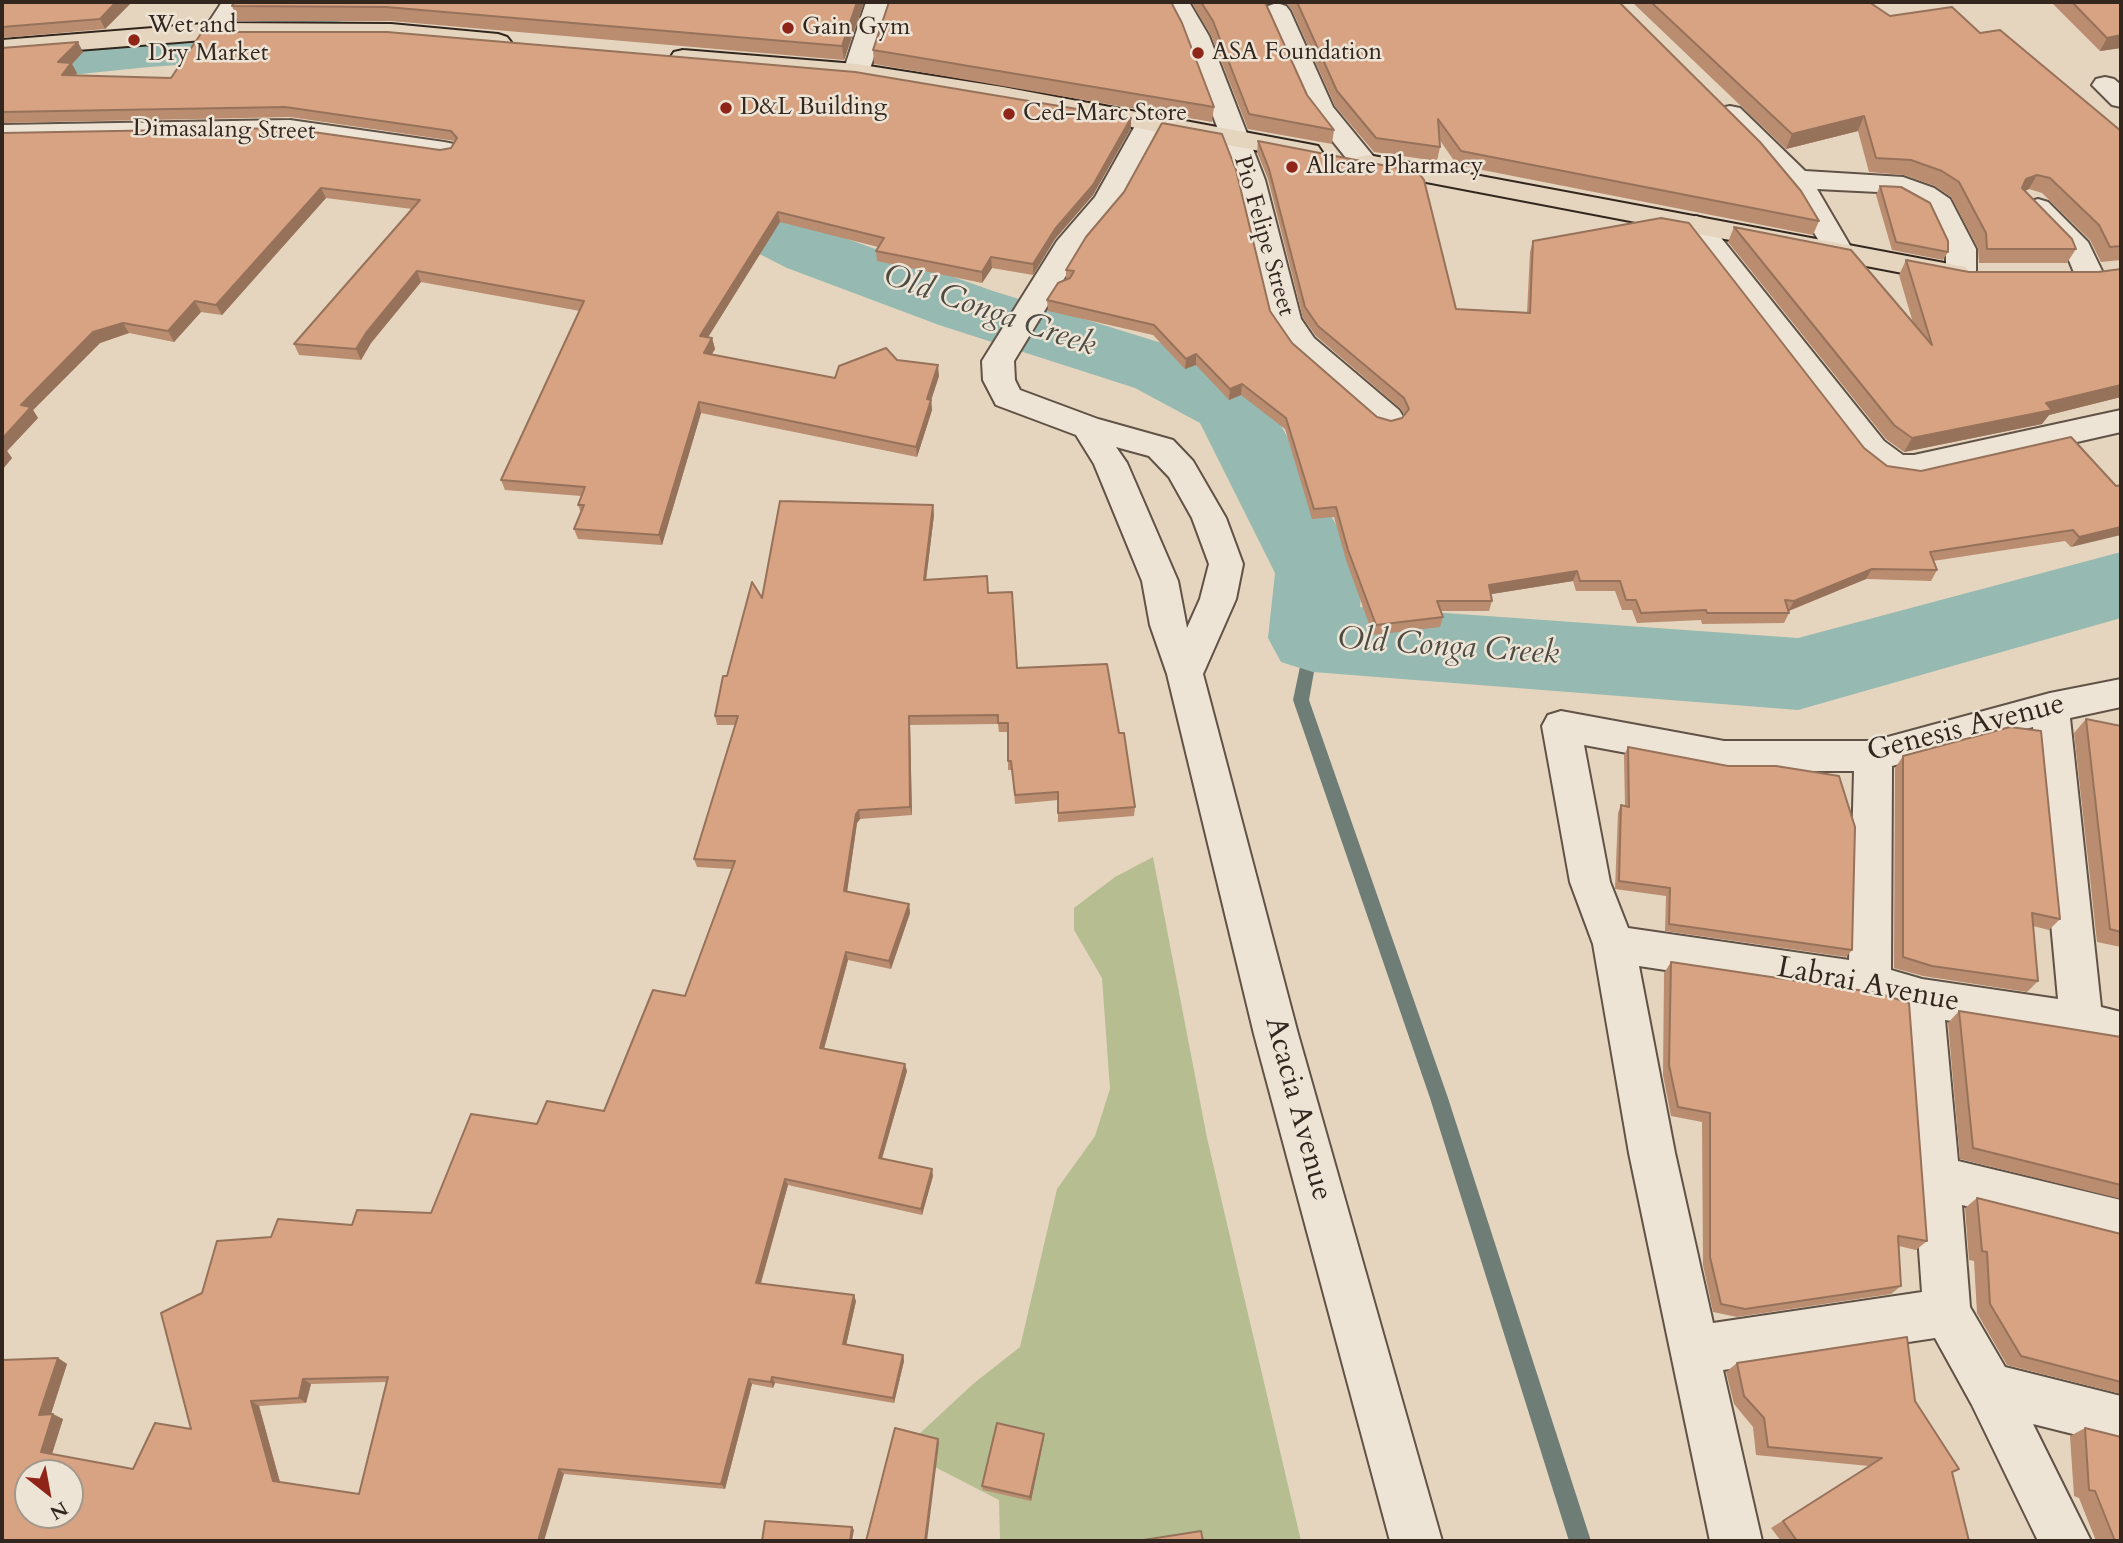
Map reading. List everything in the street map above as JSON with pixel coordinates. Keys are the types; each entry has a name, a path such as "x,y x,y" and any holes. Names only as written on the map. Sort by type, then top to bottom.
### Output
{"main road":[{"path":"2,48 216,31 391,32 523,44"},
{"path":"656,55 856,72 1151,121 1840,254 1974,275"},
{"path":"2076,275 2121,271"}],"street":[{"path":"216,31 234,2"},
{"path":"856,72 878,2"},
{"name":"Pio Felipe Street","path":"1177,2 1196,36 1251,180 1286,320 1303,345 1388,418"},
{"path":"1277,11 1320,109 1364,162"},
{"path":"1709,94 1797,179 1840,254"},
{"path":"1151,121 1107,201 1072,241 998,361 999,380 1007,397 1087,427 1161,448 1181,469 1209,518 1226,564 1218,599 1185,674"},
{"name":"Dimasalang Street","path":"2,133 290,128 444,150"},
{"path":"1797,179 1903,185 1924,194 1940,205 1974,275"},
{"path":"2030,201 2078,248 2076,275"},
{"path":"1696,225 1872,449 1895,466 1913,467 2121,421"},
{"name":"Acacia Avenue","path":"1087,427 1110,463 1160,581 1168,625 1185,674 1276,1034 1416,1541"},
{"name":"Genesis Avenue","path":"1614,944 1590,882 1561,726 1724,756 1873,756 2050,708 2121,693"},
{"path":"2050,708 2081,1022"},
{"path":"1870,982 1873,756"},
{"path":"1614,944 1652,1153 1736,1541"},
{"name":"Labrai Avenue","path":"1614,944 1870,982 1922,998 2081,1022 2121,1031"},
{"path":"1922,998 1947,1312 1989,1388 2065,1541"},
{"path":"1935,1177 2121,1222"},
{"path":"1693,1350 1947,1312"},
{"path":"1989,1388 2121,1421"}],"green space":[{"path":"1153,857 1207,1138 1301,1541 1000,1541 999,1500 902,1450 973,1384 1020,1347 1057,1189 1095,1136 1110,1089 1102,978 1074,930 1074,908 1115,877"}],"building":[{"path":"2,2 116,2 100,19 2,27"},
{"path":"234,2 857,2 842,46 386,7 232,6"},
{"path":"889,2 1171,2 1182,23 1214,107 873,50"},
{"path":"1201,2 1265,2 1307,95 1334,130 1249,114 1213,21"},
{"path":"1297,2 1619,2 1760,142 1801,191 1819,221 1461,151 1438,119 1440,147 1376,138 1337,91"},
{"path":"1651,2 1869,2 1890,16 1952,7 1980,33 2000,30 2121,131 2121,246 2110,247 2099,225 2050,178 2037,175 2026,179 2022,188 2072,239 2076,249 1987,249 1986,233 1959,182 1942,171 1911,160 1876,158 1864,116 1792,134"},
{"path":"2072,2 2121,2 2121,35 2107,38"},
{"path":"202,32 387,32 855,72 1131,118 1093,185 1055,229 1033,264 991,257 982,272 876,251 884,238 778,212 700,336 712,338 704,353 835,378 839,366 886,348 897,360 938,365 927,399 931,400 916,447 699,402 659,535 574,529 584,505 578,505 585,487 501,480 584,301 417,271 356,349 294,344 420,200 321,188 216,305 195,301 168,331 123,323 93,332 21,405 31,407 2,439 2,133 285,128 440,150 451,148 457,138 451,131 285,107 2,112 2,48 78,42 58,62 71,63 62,75 171,78"},
{"path":"1162,123 1222,134 1236,170 1270,311 1292,343 1377,417 1391,421 1402,418 1409,409 1404,398 1318,326 1305,307 1269,169 1258,141 1418,172 1424,180 1456,309 1530,313 1533,241 1661,218 1689,223 1864,448 1887,466 1921,471 2071,437 2116,486 2121,485 2121,527 2079,537 2073,530 1930,552 1937,570 1872,569 1794,601 1785,600 1789,613 1707,613 1706,610 1641,613 1636,600 1626,600 1620,581 1580,581 1577,571 1489,585 1492,601 1437,601 1443,617 1376,625 1348,550 1336,507 1314,509 1286,418 1242,384 1230,389 1196,354 1186,359 1154,325 1047,300 1058,283 1070,278 1074,271 1066,270 1086,237 1124,192"},
{"path":"1880,186 1901,187 1930,203 1948,241 1948,252 1896,242"},
{"path":"1734,227 1851,250 1932,345 1906,260 1969,272 2098,272 2121,269 2121,385 2046,403 2052,410 1912,438 1894,425"},
{"path":"780,501 933,505 924,580 987,576 988,593 1012,592 1017,668 1107,664 1119,733 1124,733 1135,807 1058,813 1058,792 1015,795 1011,761 1008,761 1008,723 998,723 998,715 909,716 910,807 859,810 856,814 844,891 909,904 889,961 846,952 820,1048 905,1064 879,1158 932,1169 921,1209 785,1179 756,1283 854,1295 843,1344 903,1355 893,1398 772,1377 771,1382 749,1379 721,1484 559,1469 538,1541 2,1541 2,1360 58,1358 39,1415 53,1414 41,1452 79,1459 14,1459 14,1529 84,1529 84,1460 133,1469 155,1423 191,1429 161,1313 202,1293 217,1241 271,1237 278,1219 352,1225 357,1210 431,1213 471,1114 537,1124 547,1101 604,1111 653,990 685,996 735,861 694,859 738,716 715,716 723,676 727,676 752,582 762,598","holes":["388,1377 359,1494 273,1481 251,1401 299,1398 303,1379"]},
{"path":"2086,719 2121,726 2121,932 2110,929"},
{"path":"2010,727 2041,731 2060,919 2032,913 2038,981 1932,966 1903,957 1903,756"},
{"path":"1628,747 1728,766 1776,766 1839,776 1855,827 1852,950 1669,924 1670,888 1619,881 1621,805 1629,807"},
{"path":"1671,962 1878,993 1909,1003 1927,1241 1898,1236 1901,1286 1745,1309 1721,1304 1710,1257 1710,1113 1678,1107 1669,1065"},
{"path":"1959,1011 2121,1037 2121,1185 1973,1148"},
{"path":"1977,1198 2121,1234 2121,1382 2021,1356 1990,1304 1987,1252 1982,1251"},
{"path":"1907,1337 1915,1401 1959,1469 1952,1472 1969,1541 1797,1541 1783,1521 1882,1458 1768,1447 1764,1418 1744,1396 1737,1363"},
{"path":"997,1423 1044,1434 1030,1497 982,1486"},
{"path":"895,1428 938,1439 925,1541 866,1541"},
{"path":"2085,1428 2121,1437 2121,1541 2115,1541 2095,1491 2089,1490"},
{"path":"765,1521 852,1527 850,1541 762,1541"},
{"path":"1201,1531 1203,1541 1137,1541"}],"waterway":[{"path":"2,62 149,48 302,37 328,38"},
{"name":"Old Conga Creek","path":"760,225 813,252 966,308 1163,370 1231,405 1319,573 1313,638 1798,674 2121,585"},
{"path":"1313,638 1301,700 1439,1098 1580,1541"}],"place":[{"name":"Gain Gym","path":"788,28"},
{"name":"Wet and Dry Market","path":"134,40"},
{"name":"ASA Foundation","path":"1198,53"},
{"name":"D&L Building","path":"726,108"},
{"name":"Ced-Marc Store","path":"1009,114"},
{"name":"Allcare Pharmacy","path":"1292,167"}]}
